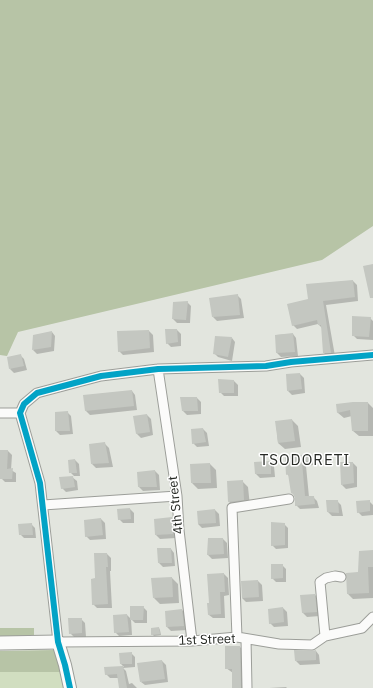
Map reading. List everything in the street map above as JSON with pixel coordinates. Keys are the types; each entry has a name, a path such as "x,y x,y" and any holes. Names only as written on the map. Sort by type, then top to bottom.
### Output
{"main road":[{"path":"0,643 58,642"}],"street":[{"path":"70,688 58,642 40,483 20,413 24,404 37,393 101,376 158,369 266,366 290,362 373,355"},
{"name":"4th Street","path":"158,369 177,496 179,530 192,641"},
{"path":"0,413 20,413"},
{"path":"43,505 177,496"},
{"path":"248,688 241,638 232,508 288,499"},
{"path":"325,636 320,582 326,578 341,576"},
{"name":"1st Street","path":"58,642 192,641 241,638 279,644 312,645 325,636 362,628 373,617"}],"green space":[{"path":"0,0 373,0 373,226 322,260 18,332 7,356 0,355"},
{"path":"0,628 34,628 34,638 0,639"},
{"path":"54,650 61,672 0,672 0,651"},
{"path":"0,672 61,672 64,688 0,688"}],"building":[{"path":"373,264 373,298 370,298 363,266"},
{"path":"353,280 355,297 323,301 331,353 323,353 321,325 318,325 317,320 292,326 287,304 308,299 306,284"},
{"path":"238,294 240,315 212,317 209,298"},
{"path":"188,301 186,320 172,319 173,302"},
{"path":"352,316 371,317 369,337 352,336"},
{"path":"165,329 177,329 178,342 166,344"},
{"path":"149,330 150,348 118,352 117,331"},
{"path":"52,331 51,347 32,350 33,335"},
{"path":"293,333 295,352 276,353 275,335"},
{"path":"215,336 232,337 228,357 213,354"},
{"path":"21,354 24,366 9,369 7,357"},
{"path":"300,373 302,389 287,391 286,374"},
{"path":"218,379 234,380 234,393 219,393"},
{"path":"132,390 134,406 85,411 83,395"},
{"path":"180,397 197,397 198,411 182,411"},
{"path":"368,402 368,431 352,431 350,410 337,413 336,404"},
{"path":"68,411 70,431 55,431 55,412"},
{"path":"147,414 150,432 136,434 133,416"},
{"path":"292,419 295,441 278,443 275,421"},
{"path":"203,428 206,442 192,444 191,429"},
{"path":"105,442 109,463 91,464 89,444"},
{"path":"0,450 8,450 7,469 13,468 12,479 0,479"},
{"path":"308,454 309,461 302,462 305,496 314,496 315,504 295,506 295,498 291,493 288,474 286,475 285,457"},
{"path":"75,459 77,473 69,473 68,460"},
{"path":"271,461 271,474 255,474 254,462"},
{"path":"340,462 353,462 354,483 341,485"},
{"path":"210,463 211,483 191,483 190,464"},
{"path":"155,470 157,487 138,487 137,472"},
{"path":"73,476 75,487 61,489 59,477"},
{"path":"243,480 244,500 228,502 227,481"},
{"path":"326,500 338,500 339,513 327,512"},
{"path":"370,500 370,511 357,513 356,501"},
{"path":"130,508 131,519 118,520 117,509"},
{"path":"215,509 216,523 198,524 197,511"},
{"path":"172,517 173,534 155,535 154,519"},
{"path":"101,518 103,535 85,537 84,520"},
{"path":"271,522 285,523 285,545 271,546"},
{"path":"32,523 33,535 19,535 18,524"},
{"path":"208,538 223,538 224,554 207,555"},
{"path":"157,548 171,548 172,563 158,563"},
{"path":"373,550 373,567 368,567 369,593 347,594 346,573 358,572 359,551"},
{"path":"94,553 107,553 108,567 106,567 108,604 92,605 91,579 95,578"},
{"path":"271,564 283,564 283,578 271,579"},
{"path":"224,573 225,592 220,592 221,614 208,615 207,603 209,603 207,574"},
{"path":"172,577 173,597 153,598 151,578"},
{"path":"258,580 259,597 242,598 241,581"},
{"path":"315,594 317,612 302,613 300,595"},
{"path":"130,606 144,606 143,620 130,620"},
{"path":"283,607 284,622 269,624 268,609"},
{"path":"182,609 184,626 166,627 165,611"},
{"path":"127,614 129,632 114,633 113,615"},
{"path":"68,618 82,618 82,633 69,634"},
{"path":"159,627 160,634 151,635 151,628"},
{"path":"225,646 240,646 241,688 232,688 232,669 225,669"},
{"path":"294,650 316,650 316,660 295,661"},
{"path":"132,652 132,664 120,664 119,653"},
{"path":"162,660 165,679 140,682 137,663"},
{"path":"123,666 127,688 119,688 117,674 105,675 104,667"}],"transit line":[{"path":"70,688 58,642 40,483 20,413 24,404 37,393 101,376 158,369 266,366 291,362 373,355"}],"district":[{"name":"TSODORETI","path":"305,461"}]}
